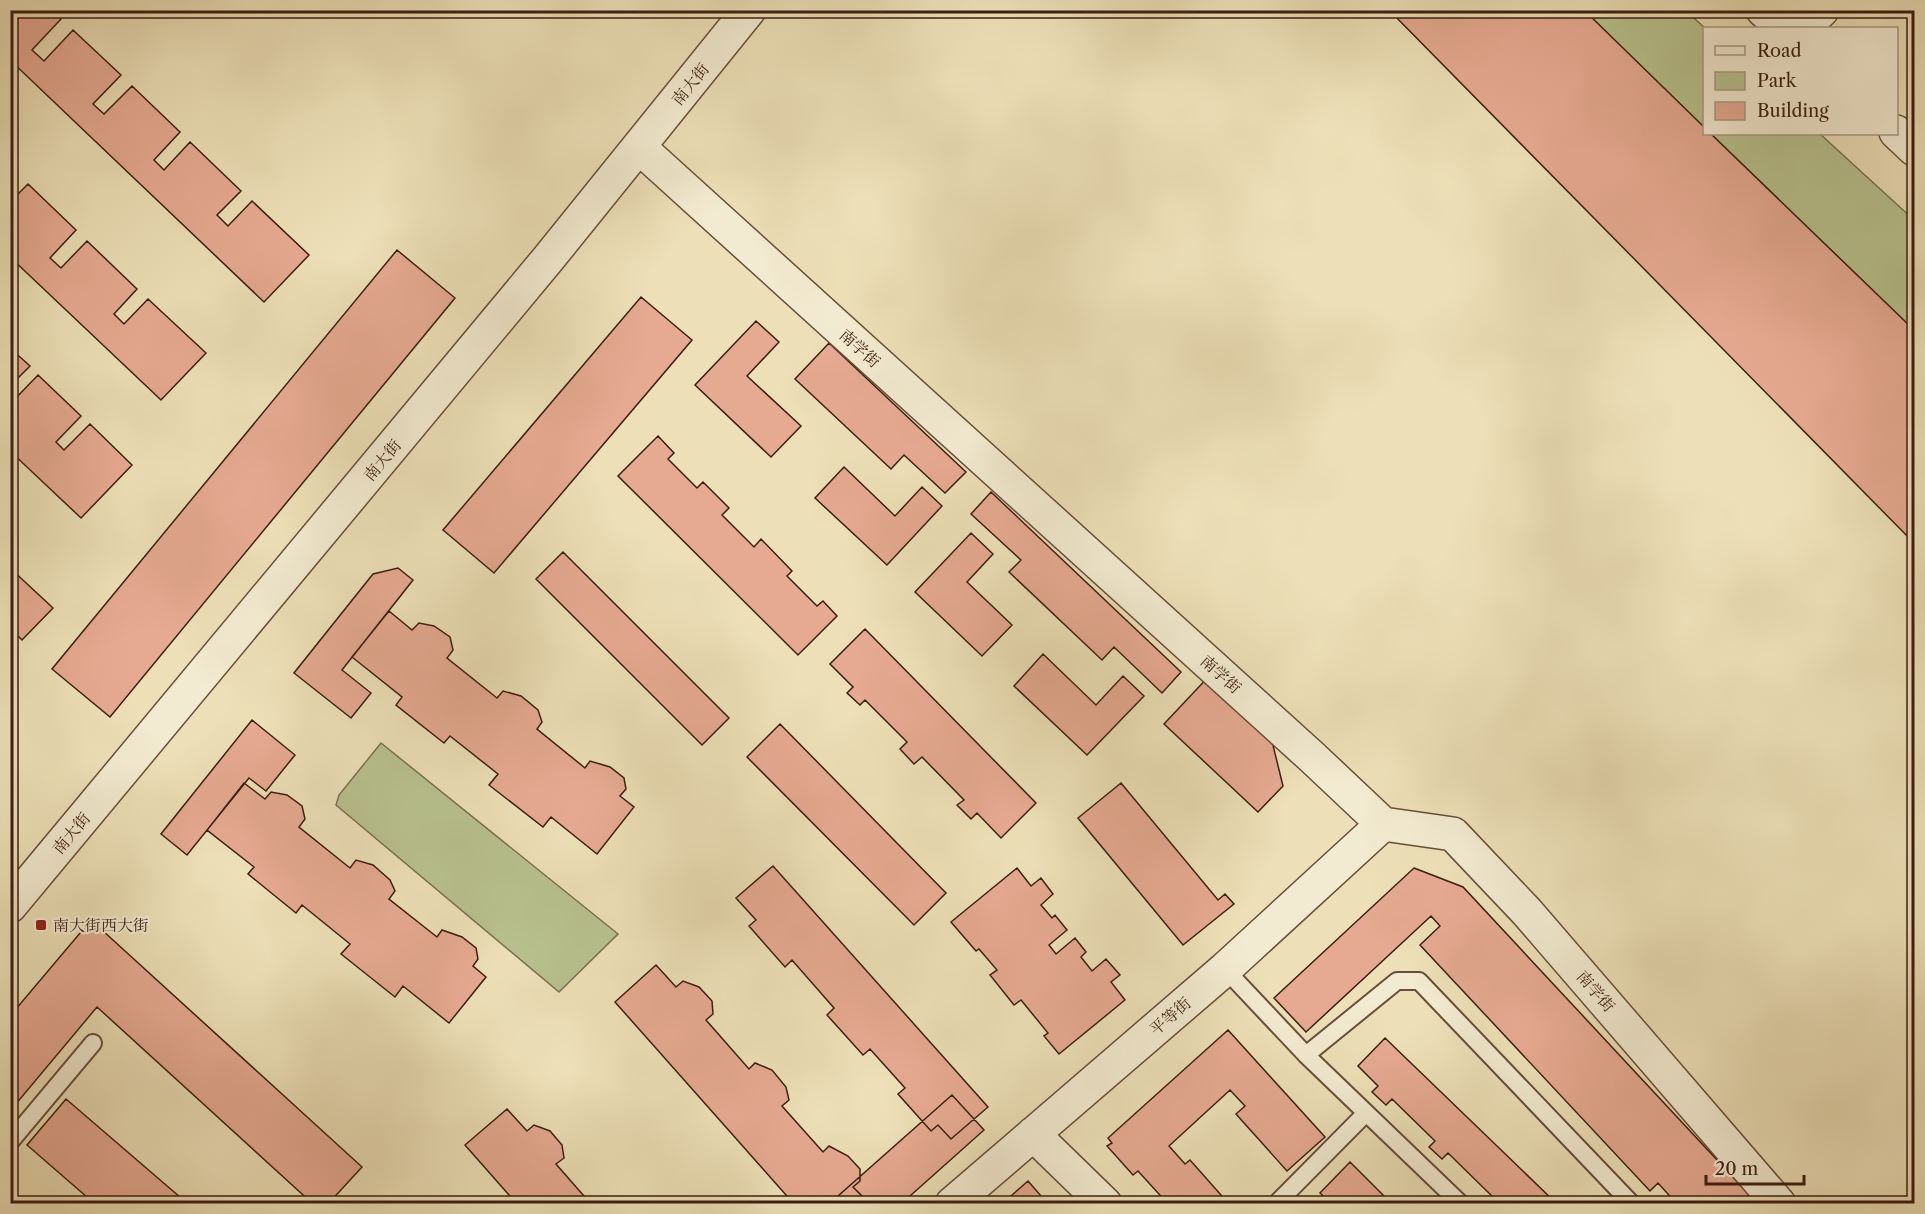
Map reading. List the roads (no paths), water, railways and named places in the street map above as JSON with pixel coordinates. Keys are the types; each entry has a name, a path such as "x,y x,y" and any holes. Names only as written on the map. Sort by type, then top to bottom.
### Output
{"street":[{"name":"南大街","path":"10,906 541,268 749,10"},
{"path":"1763,10 1781,27"},
{"path":"1804,27 1822,10"},
{"path":"1898,134 1914,148"},
{"name":"南学街","path":"639,147 1383,824 1454,834 1527,912 1779,1203"},
{"name":"平等街","path":"952,1203 1225,969 1383,824"},
{"path":"1033,1134 1105,1203"}],"lane":[{"path":"1225,969 1306,1055 1461,1203"},
{"path":"1306,1055 1397,981 1419,981 1632,1203"},
{"path":"10,1142 93,1043"},
{"path":"1276,1203 1366,1113"}],"place":[{"name":"南大街西大街","path":"41,925"}]}
